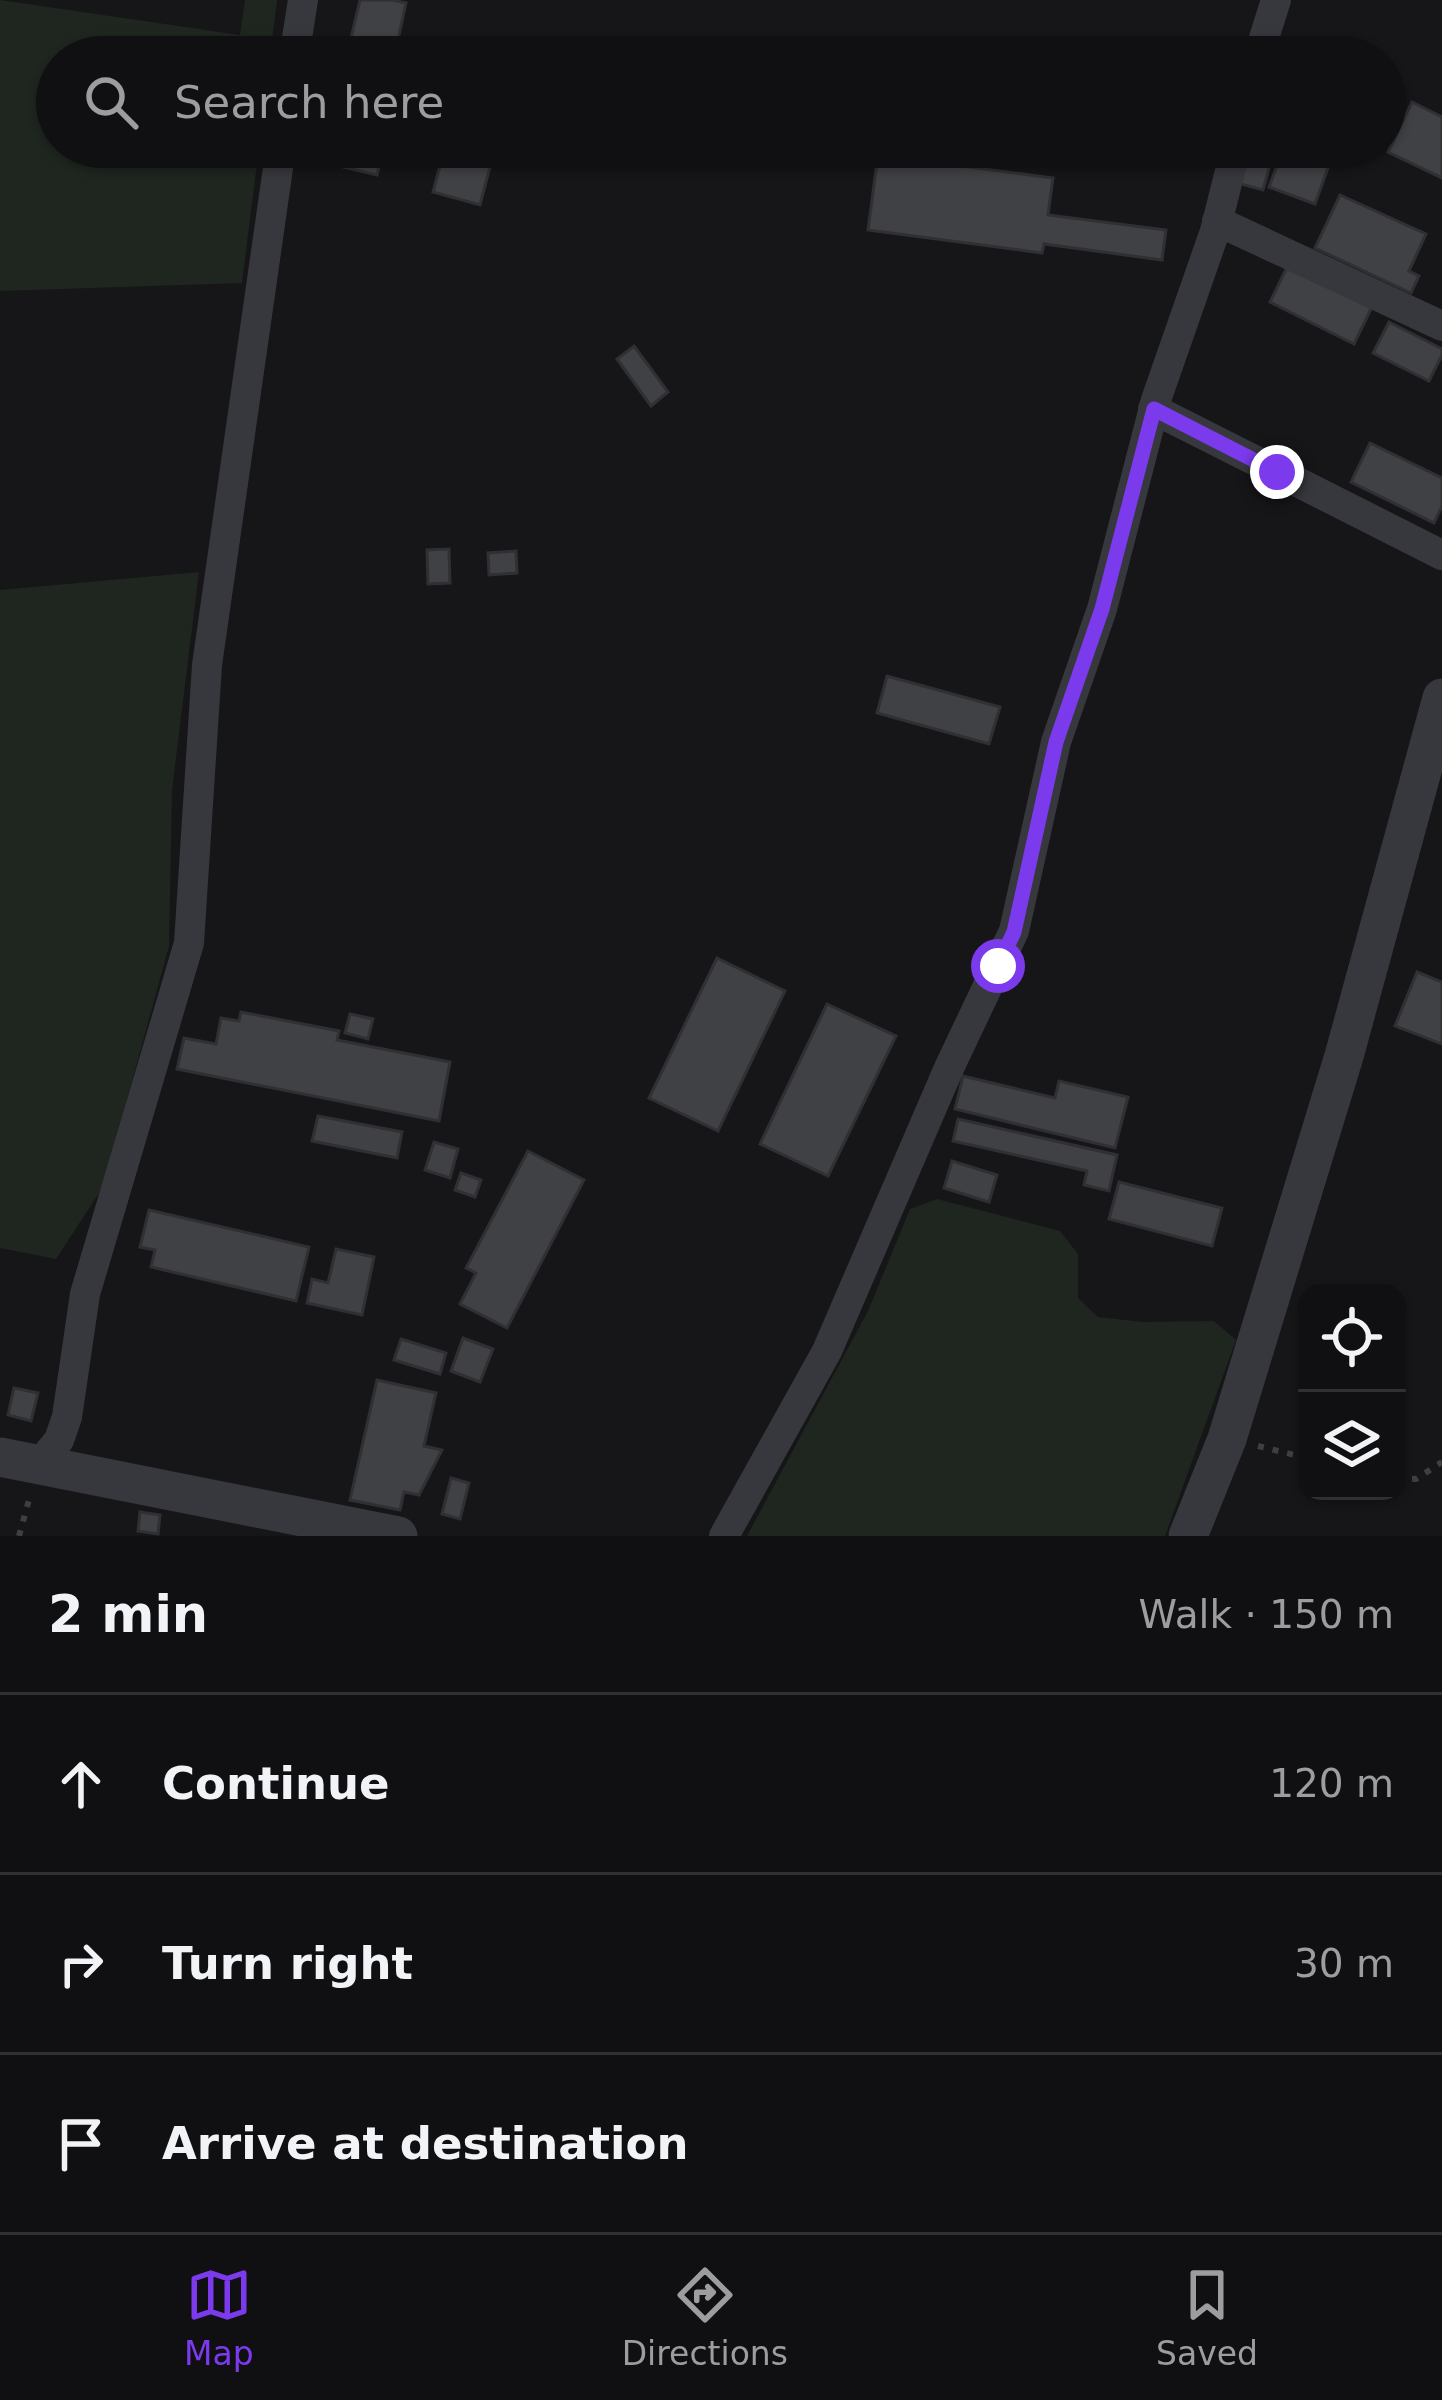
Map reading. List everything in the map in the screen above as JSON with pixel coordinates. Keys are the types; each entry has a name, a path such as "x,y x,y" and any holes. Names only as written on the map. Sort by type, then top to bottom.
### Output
{"street":[{"path":"297,36 303,0"},
{"path":"1265,36 1276,0"},
{"path":"39,1464 58,1440 67,1417 85,1294 189,943 207,665 278,168"},
{"path":"724,1536 826,1351 1014,932 1056,742 1102,609 1154,409 1231,168"},
{"path":"1217,221 1442,326"},
{"path":"1154,409 1442,555"},
{"path":"1188,1536 1227,1439 1344,1056 1442,698"},
{"path":"0,1456 398,1536"}],"path":[{"path":"1227,1439 1298,1456"},
{"path":"1406,1478 1416,1479 1442,1462"}],"shaded area":[{"path":"0,0 240,35 245,0 277,0 273,36 36,36 36,168 256,168 242,283 0,291"},
{"path":"199,572 172,790 169,946 103,1187 56,1259 0,1248 0,590"},
{"path":"937,1199 1060,1231 1078,1254 1078,1298 1098,1317 1214,1321 1236,1340 1165,1536 747,1536 868,1311 910,1209"}],"building":[{"path":"360,0 406,3 399,36 351,36"},
{"path":"1412,102 1442,117 1442,178 1406,161 1406,114"},
{"path":"347,168 379,168 377,175"},
{"path":"439,168 490,168 480,205 433,192"},
{"path":"876,168 977,168 1053,178 1048,215 1166,230 1162,260 1044,244 1042,253 868,230"},
{"path":"1241,168 1269,168 1263,190 1237,183"},
{"path":"1276,168 1328,168 1315,204 1269,187"},
{"path":"1340,195 1426,234 1409,271 1419,276 1411,293 1315,248"},
{"path":"1290,261 1374,303 1354,344 1270,302"},
{"path":"1389,322 1442,349 1429,381 1373,353"},
{"path":"634,346 668,392 651,406 617,359"},
{"path":"1370,443 1442,478 1442,506 1434,523 1351,482"},
{"path":"449,549 450,583 428,584 427,550"},
{"path":"516,551 517,573 489,575 488,553"},
{"path":"887,676 1000,707 989,744 877,713"},
{"path":"717,958 785,991 718,1131 649,1098"},
{"path":"1417,972 1442,982 1442,1044 1395,1026"},
{"path":"827,1004 896,1036 828,1176 760,1144"},
{"path":"241,1012 339,1031 337,1040 450,1062 439,1121 177,1069 184,1038 216,1044 221,1018 239,1021"},
{"path":"350,1014 373,1019 368,1039 345,1033"},
{"path":"963,1076 1055,1098 1059,1081 1128,1097 1115,1148 955,1109"},
{"path":"318,1116 402,1132 397,1158 312,1141"},
{"path":"958,1119 1117,1155 1109,1191 1084,1185 1087,1171 953,1141"},
{"path":"434,1142 458,1149 450,1178 425,1170"},
{"path":"528,1151 584,1180 507,1328 460,1304 476,1273 466,1268"},
{"path":"952,1161 997,1175 989,1202 944,1188"},
{"path":"461,1173 481,1180 475,1197 455,1190"},
{"path":"1119,1182 1222,1208 1212,1246 1109,1219"},
{"path":"149,1210 309,1247 296,1301 151,1267 155,1250 140,1247"},
{"path":"336,1249 374,1257 362,1315 307,1303 312,1279 328,1283"},
{"path":"463,1338 493,1349 480,1382 451,1371"},
{"path":"401,1339 446,1353 440,1374 394,1360"},
{"path":"377,1380 436,1393 424,1446 442,1450 419,1495 404,1492 400,1510 350,1500"},
{"path":"14,1388 38,1393 31,1421 8,1415"},
{"path":"451,1478 469,1483 460,1519 442,1514"},
{"path":"140,1512 160,1515 158,1534 138,1531"}],"route":[{"path":"998,966 1014,932 1056,742 1102,609 1154,409 1277,472"}]}
